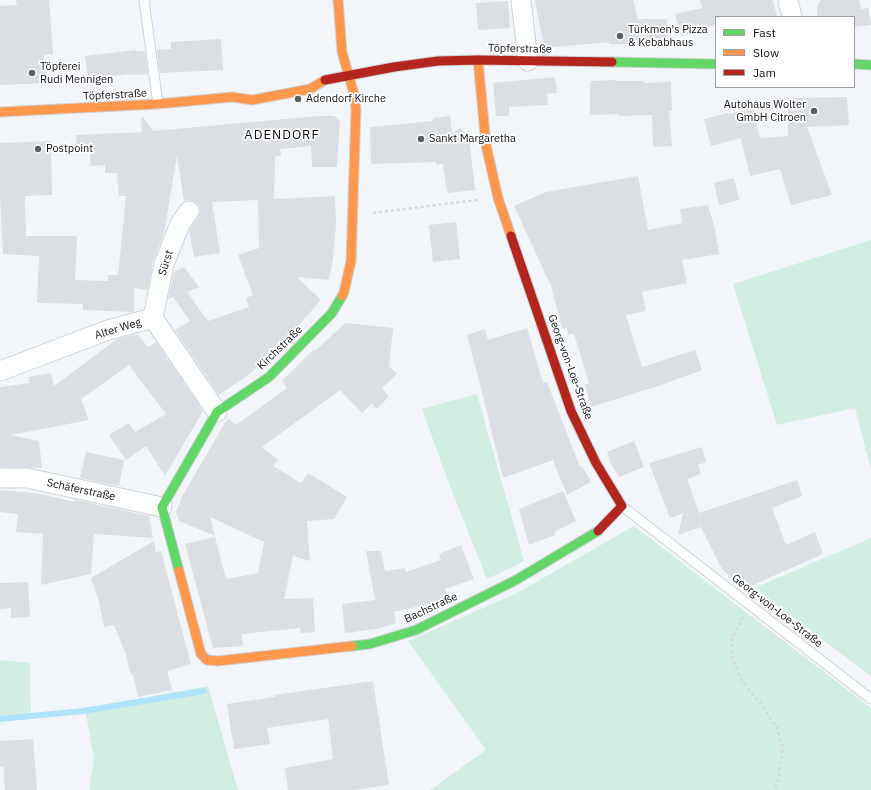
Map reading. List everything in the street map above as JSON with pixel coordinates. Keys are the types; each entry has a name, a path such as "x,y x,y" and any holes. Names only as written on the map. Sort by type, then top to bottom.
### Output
{"street":[{"name":"Kirchstraße","path":"162,507 217,412 268,377 332,313 344,292 351,261 356,110 354,94 342,52 338,0"},
{"path":"522,0 528,61"},
{"path":"788,0 792,16"},
{"name":"Töpferstraße","path":"313,78 326,80 394,67 438,61 478,60 715,64"},
{"name":"Georg-von-Loe-Straße","path":"478,60 486,145 498,198 571,411 596,463 622,506"},
{"path":"855,64 871,65"},
{"name":"Töpferstraße","path":"0,112 158,104 232,97 252,100 310,89 326,80"},
{"path":"232,97 242,88"},
{"name":"Sürst","path":"153,318 164,264 180,224 189,211"},
{"name":"Alter Weg","path":"0,371 108,330 153,318 217,412"},
{"name":"Schäferstraße","path":"0,478 27,478 162,507"},
{"name":"Bachstraße","path":"162,507 201,654 207,660 218,662 370,644 416,630 516,580 597,532 622,506"}],"lane":[{"path":"144,0 158,104"},
{"name":"Georg-von-Loe-Straße","path":"622,506 871,699"}],"path":[{"path":"378,213 498,198"},
{"path":"749,604 732,638 732,656 741,680 761,704 777,728 783,749 775,790"}],"green space":[{"path":"871,240 871,469 855,408 777,425 733,284"},
{"path":"477,394 524,561 487,579 448,481 422,409"},
{"path":"634,526 871,708 871,790 430,790 486,750 408,641 517,593"},
{"path":"871,538 871,676 754,588"},
{"path":"0,660 30,663 31,714 0,717"},
{"path":"208,686 238,790 89,790 94,758 85,709"}],"building":[{"path":"16,0 49,0 53,54 44,55 46,83 0,85 0,6 17,5"},
{"path":"535,0 633,0 638,19 667,19 669,47 640,44 609,44 609,42 544,48"},
{"path":"700,0 773,0 777,16 715,16 715,25 702,29 702,31 681,36 675,14 702,8"},
{"path":"821,0 859,0 861,9 868,8 871,25 855,27 855,16 817,16 817,7"},
{"path":"508,1 510,28 478,30 476,3"},
{"path":"221,39 223,70 160,73 157,50 171,49 171,42"},
{"path":"136,50 145,51 148,74 130,74 88,79 85,56"},
{"path":"555,77 557,93 547,94 548,105 509,107 509,116 496,116 493,83"},
{"path":"590,81 643,81 644,83 671,82 672,111 669,111 672,146 653,147 652,115 590,115"},
{"path":"847,97 849,125 807,127 832,195 791,205 780,169 750,176 741,138 711,146 704,119 753,109 760,138 788,136 788,98"},
{"path":"319,116 334,116 340,121 337,167 312,167 311,146 280,149 281,156 275,156 274,199 335,196 336,225 333,259 329,280 297,277 321,300 298,326 300,328 266,362 265,360 247,376 219,395 175,330 190,321 173,297 168,299 174,272 184,267 199,287 187,292 208,321 249,307 246,298 253,295 238,255 259,248 258,200 212,202 220,253 194,257 189,230 198,217 200,212 199,206 190,200 184,201 177,156 164,233 153,262 148,290 134,288 134,312 83,310 83,304 37,303 39,256 3,254 0,197 0,143 51,141 52,195 25,196 26,236 77,236 75,280 108,281 108,275 118,275 126,196 119,196 117,173 105,173 105,165 91,166 90,153 77,153 76,135 142,132 141,117 143,117 153,131"},
{"name":"Sankt Margaretha","path":"450,116 452,133 461,128 469,137 475,190 447,193 443,164 436,165 436,162 371,164 370,127 433,121 433,118"},
{"path":"638,176 648,230 682,223 680,209 708,205 715,229 719,254 682,260 687,283 642,292 646,311 626,315 642,367 695,350 702,370 661,385 591,407 585,384 589,383 574,334 568,335 567,328 562,329 551,286 514,206 546,192"},
{"path":"734,178 739,200 719,205 714,183"},
{"path":"456,222 460,259 433,262 429,225"},
{"path":"345,323 393,328 389,366 397,374 382,388 389,397 376,409 372,403 362,413 340,390 262,447 278,460 273,466 301,483 308,473 347,497 334,519 307,521 310,561 293,556 284,599 313,598 315,632 301,633 300,628 242,634 243,646 213,648 185,544 215,537 226,579 258,573 264,542 210,517 215,536 179,521 176,512 181,501 180,500 226,421 229,419 236,425 287,388 282,381 314,349 315,351"},
{"path":"527,328 543,383 547,382 580,467 582,466 591,482 567,495 553,460 503,478 467,335 485,329 488,340"},
{"path":"137,334 148,347 156,342 203,411 165,476 146,446 126,460 109,435 129,423 135,432 166,414 129,365 81,399 89,420 11,435 39,441 42,468 0,467 0,387 30,383 28,377 51,373 54,386 117,339"},
{"path":"634,441 644,467 619,477 611,464 607,452"},
{"path":"702,447 706,462 698,465 701,474 687,479 699,513 797,480 802,496 772,508 786,545 815,532 823,554 744,589 722,569 701,527 678,535 683,513 670,518 649,463"},
{"path":"86,452 124,460 119,486 80,478"},
{"path":"0,490 41,494 74,502 75,500 149,516 153,538 94,534 91,574 41,585 43,534 16,532 18,514 0,512"},
{"path":"563,491 576,521 554,532 555,535 529,545 519,509"},
{"path":"154,541 156,552 161,551 191,664 167,671 172,690 138,697 133,675 131,675 126,655 114,625 104,627 99,602 91,578"},
{"path":"461,545 474,579 445,589 449,600 431,609 429,604 394,612 396,623 376,629 345,633 342,604 375,600 366,551 381,551 385,571 405,568 406,572 441,560 439,554"},
{"path":"28,582 30,617 11,618 11,608 0,609 0,583"},
{"path":"373,681 389,785 354,790 288,790 285,768 333,759 328,719 267,728 270,744 234,749 227,704 275,697 274,695"},
{"path":"33,739 37,790 5,790 3,766 0,767 0,741"}],"waterway":[{"path":"0,719 83,711 204,691"}],"traffic: fast":[{"path":"612,62 715,64"},
{"path":"855,64 871,65"},
{"path":"179,571 162,507 217,412 269,377 332,313 342,296"},
{"path":"352,646 370,644 416,630 516,580 598,531"}],"traffic: slow":[{"path":"338,0 342,52 354,94 356,110 351,261 342,296"},
{"path":"478,60 486,145 498,198 511,236"},
{"path":"0,112 158,104 232,97 252,100 310,89 325,80"},
{"path":"179,571 201,654 207,660 218,661 352,646"}],"traffic: jam":[{"path":"325,80 394,67 438,61 478,60 612,62"},
{"path":"511,236 571,411 596,463 622,506 598,531"}],"place":[{"name":"Türkmen's Pizza & Kebabhaus","path":"620,36"},
{"name":"Töpferei Rudi Mennigen","path":"32,73"},
{"name":"Adendorf Kirche","path":"298,99"},
{"name":"Autohaus Wolter GmbH Citroen","path":"814,111"},
{"name":"Sankt Margaretha","path":"421,139"},
{"name":"Postpoint","path":"38,149"}],"district":[{"name":"ADENDORF","path":"282,135"}]}
